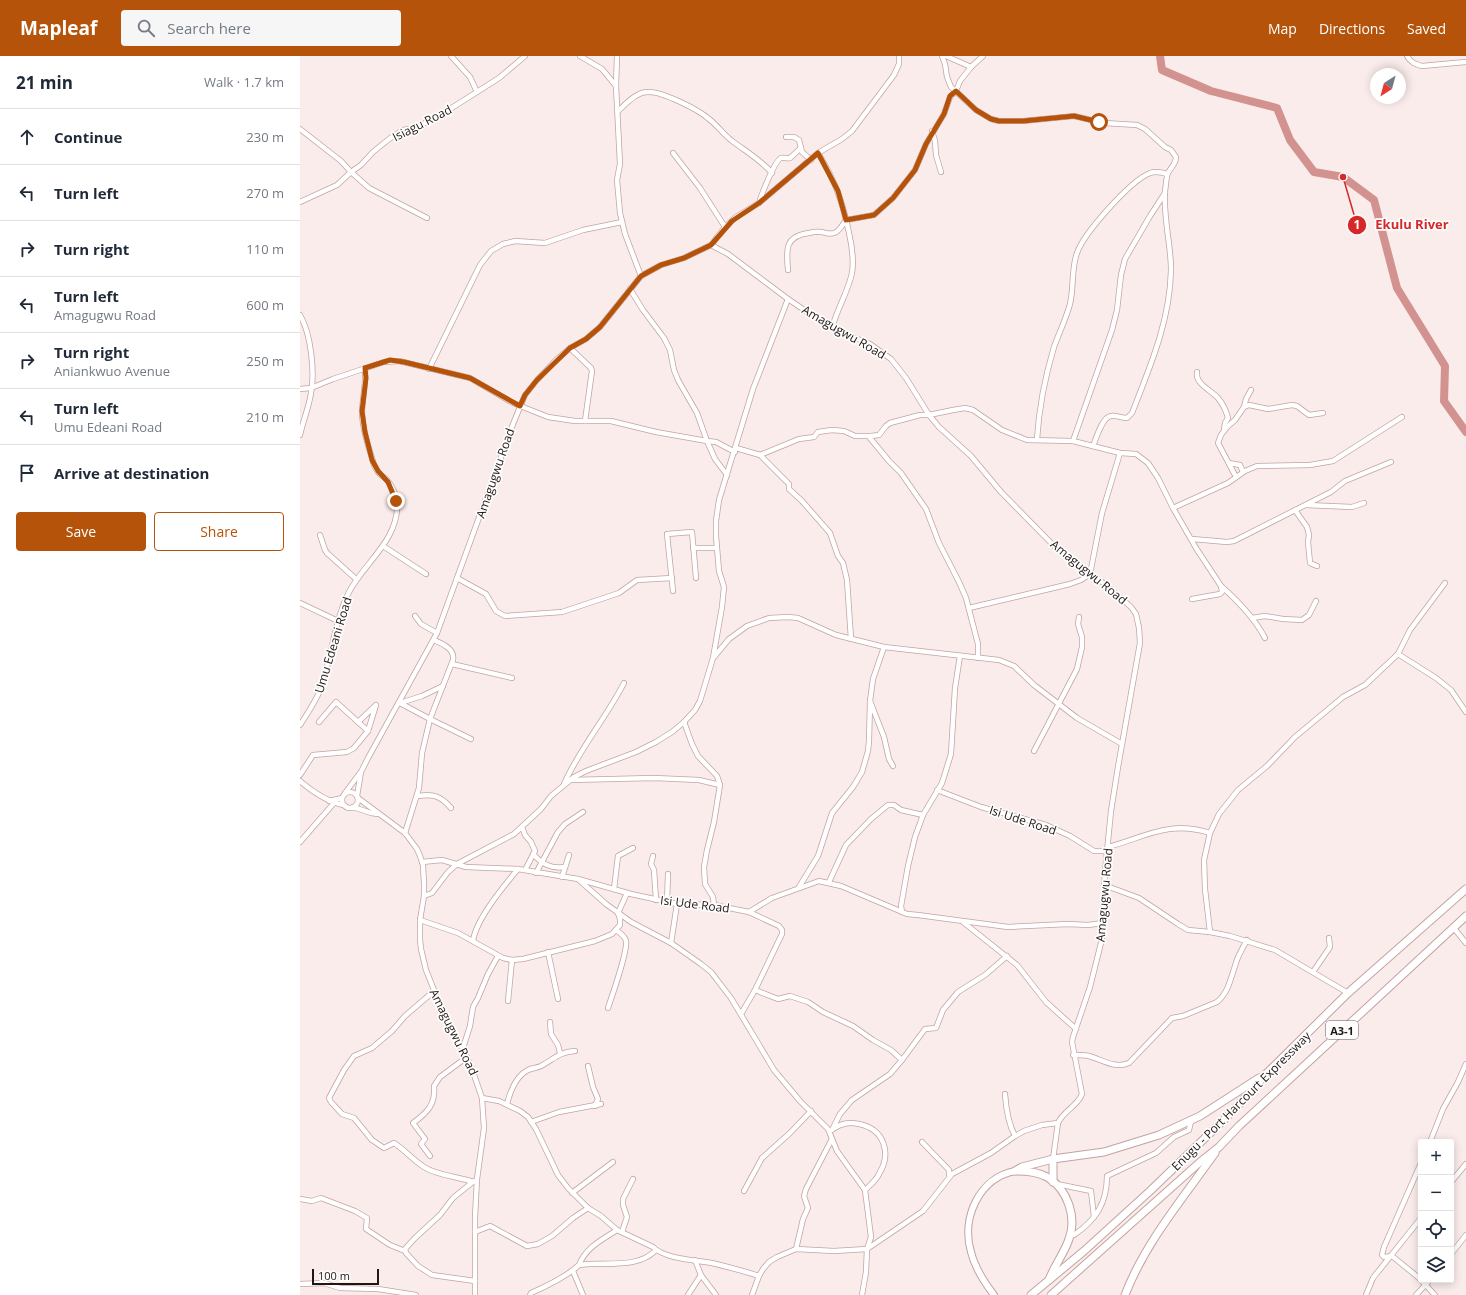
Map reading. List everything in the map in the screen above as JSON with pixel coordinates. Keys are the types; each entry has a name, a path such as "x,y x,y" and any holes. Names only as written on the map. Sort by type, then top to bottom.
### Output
{"highway":[{"name":"Enugu - Port Harcourt Expressway","path":"1031,1295 1119,1220 1234,1110 1266,1074 1348,993 1466,889"},
{"name":"Enugu - Port Harcourt Expressway","path":"1051,1295 1114,1241 1198,1163 1220,1147 1250,1116 1466,916"},
{"path":"1015,1171 1022,1167 1053,1159 1104,1152 1159,1135 1191,1121 1266,1074"},
{"path":"1126,1295 1139,1265 1156,1235 1220,1147"},
{"path":"1053,1159 1054,1183"},
{"path":"1015,1171 1031,1172 1047,1178 1054,1183 1069,1205 1072,1217 1072,1228 1069,1239 1052,1270 1048,1281"}],"main road":[{"path":"994,1295 975,1266 968,1242 970,1220 976,1200 988,1183 1003,1174 1015,1171"}],"street":[{"path":"452,56 470,77 477,92"},
{"path":"458,56 460,64"},
{"name":"Isiagu Road","path":"300,202 337,185 361,165 380,146 403,130 415,128 439,116 498,78 526,56"},
{"path":"580,56 602,69 616,86"},
{"path":"617,56 616,86 620,164 617,180 622,222 641,276"},
{"name":"Amagugwu Road","path":"362,772 368,758 400,703 437,634 525,395 537,380 570,348 586,339 600,327 641,276 661,265 684,258 711,245 736,217 759,203 818,153 842,139 852,131 894,75 899,64 899,56"},
{"path":"942,56 949,84 976,110 991,119 999,121 1023,121 1074,116 1104,123 1132,124 1142,127 1175,154 1176,162 1168,174 1165,192 1171,269 1165,319 1152,361 1132,413 1127,418 1112,415 1106,418 1093,446"},
{"path":"946,56 971,67"},
{"path":"788,270 786,257 788,245 796,235 820,232 831,234 835,233 846,220 874,215 893,198 915,170 932,132 944,114 950,96 956,91 960,81 971,67 983,56"},
{"path":"1407,56 1410,62 1422,66 1466,62"},
{"path":"618,111 642,93 649,92 671,98 700,112 728,138 754,156 772,173"},
{"path":"300,129 341,161 369,188 427,218"},
{"path":"932,132 935,141 936,156 942,172"},
{"path":"786,137 798,139 804,155 811,160"},
{"path":"759,203 764,186 778,160 781,158 790,158 801,148"},
{"path":"673,153 700,188 726,227"},
{"path":"818,153 838,191 851,244 852,271 850,281 832,328"},
{"path":"1037,440 1043,391 1055,346 1072,295 1075,261 1079,248 1118,197 1148,174 1157,172 1168,174"},
{"path":"1073,442 1112,330 1117,310 1121,275 1125,259 1165,192"},
{"path":"429,369 480,265 491,251 498,246 509,242 531,241 545,243 583,230 622,222"},
{"name":"Amagugwu Road","path":"711,245 720,249 742,264 788,299 832,328 870,344 891,359 906,378 929,415 939,427 971,456 1001,492 1058,550 1106,585 1131,607 1136,614 1140,642 1111,811 1104,885 1102,939 1072,1042 1082,1094 1080,1098 1060,1118 1058,1123"},
{"path":"630,289 643,310 664,338 670,350 674,370 678,380 697,413 715,459 727,475"},
{"path":"424,896 432,894 448,872 457,864 508,837 522,827 541,809 551,796 570,780 586,771 623,757 656,742 672,732 695,710 700,701 713,658 719,629 724,587 719,571 716,536 717,512 753,389 788,299"},
{"path":"300,316 308,338 312,388 300,435"},
{"path":"570,348 591,368 592,371 585,421"},
{"path":"300,389 312,388 333,379 393,360 470,378 520,406 548,417 562,420 611,421 656,432 716,442 735,450 760,455 799,439 814,437 818,432 832,430 844,431 855,436 878,435 890,423 920,415 968,409 979,414 1002,430 1024,439 1073,442 1120,453 1136,454 1148,463 1158,478 1173,508 1221,586 1239,602 1258,625 1265,638"},
{"name":"Umu Edeani Road","path":"300,725 315,701 321,687 338,621 345,601 356,579 383,546 394,523 397,503 391,486 378,471 372,460 365,432 362,411 366,378 365,368"},
{"path":"1197,372 1196,376 1201,384 1208,388 1223,404 1228,418 1225,423 1224,432"},
{"path":"1236,477 1218,442 1244,407 1251,390"},
{"path":"1244,407 1252,405 1268,409 1292,405 1297,406 1309,415 1323,413"},
{"path":"1173,508 1228,483 1243,472 1257,466 1310,465 1329,462 1340,457 1373,434 1402,417"},
{"path":"871,436 871,439 901,473 926,510 937,539 959,582 969,608 978,644 978,658"},
{"path":"969,608 1070,584 1082,580 1090,574 1102,513 1120,453"},
{"path":"760,455 789,484 789,489 802,501 830,533 847,580 851,639"},
{"path":"1192,540 1234,541 1331,492 1346,481 1391,462"},
{"path":"1229,463 1240,465 1243,472"},
{"path":"1306,505 1352,507 1364,503"},
{"path":"1295,510 1307,527 1309,535 1308,542 1310,563 1317,566"},
{"path":"673,590 667,534 692,532 696,578"},
{"path":"320,535 327,553 356,579"},
{"path":"383,546 426,574"},
{"path":"693,548 717,548"},
{"path":"457,578 486,594 496,610 505,616 562,612 619,593 637,580 672,578"},
{"path":"1210,932 1204,872 1205,853 1210,832 1220,814 1238,790 1267,766 1295,737 1342,697 1365,685 1398,654 1410,630 1445,583"},
{"path":"1192,599 1220,594 1222,592 1221,586"},
{"path":"1252,618 1265,616 1302,620 1309,615 1316,601"},
{"path":"300,603 338,621"},
{"path":"415,616 421,624 437,634"},
{"path":"713,658 729,639 746,626 776,617 788,617 798,618 836,635 884,647 999,660 1010,664 1082,722 1122,744"},
{"path":"1034,751 1077,669 1081,654 1082,637 1078,624 1080,617"},
{"path":"405,833 417,796 420,782 422,753 430,719 454,656 452,651 434,640"},
{"path":"799,888 818,856 832,813 853,787 862,772 868,751 870,701 873,679 884,647"},
{"path":"1398,654 1436,678 1451,690 1466,712"},
{"path":"902,912 908,866 915,837 923,814 942,783 951,754 955,688 960,656"},
{"path":"452,664 512,678"},
{"path":"564,786 573,764 616,699 624,683"},
{"path":"400,703 422,696 443,686"},
{"path":"870,701 893,766"},
{"path":"319,722 336,702 368,731"},
{"path":"400,703 471,739"},
{"path":"300,775 313,755 347,752 354,748 368,731 376,705 358,722"},
{"path":"684,722 698,756 717,776 720,785 704,867 705,884 713,897 714,905"},
{"path":"344,805 343,796 362,772"},
{"path":"353,808 357,804 362,772"},
{"path":"570,780 673,778 699,780 720,785"},
{"path":"300,781 331,802 344,805 348,808 378,814"},
{"name":"Isi Ude Road","path":"937,790 981,806 1046,825 1070,836 1094,851 1107,849"},
{"path":"300,842 331,802 352,792 358,797"},
{"path":"417,796 432,794 446,802 451,808"},
{"name":"Amagugwu Road","path":"358,797 378,814 405,833 417,849 422,862 424,896 420,920 421,949 426,970 434,991 475,1075 482,1098 484,1128 475,1180 475,1295"},
{"path":"829,882 846,845 884,808 892,804 901,810 923,814"},
{"path":"536,873 558,832 565,824 583,812"},
{"path":"522,827 535,851 525,870"},
{"path":"1107,849 1163,829 1195,829 1210,832"},
{"path":"614,889 618,856 633,848"},
{"path":"533,854 541,863 558,868 565,867"},
{"path":"562,877 569,855"},
{"path":"653,856 651,864 656,880 656,900"},
{"name":"Isi Ude Road","path":"422,862 442,860 466,867 525,870 578,879 627,893 677,904 714,905 750,912 779,926 782,930 755,990"},
{"path":"473,941 475,932 486,912 518,869"},
{"path":"667,902 668,874"},
{"path":"578,879 618,913 631,922 671,943 711,972 731,998 774,1070 800,1101 831,1131"},
{"path":"750,912 772,898 816,881 829,882 902,912 924,916 1012,927 1068,924 1088,925 1103,923"},
{"path":"1104,885 1139,898 1183,928 1247,940 1282,954 1348,993"},
{"path":"620,925 618,913 627,893"},
{"path":"671,943 677,904"},
{"path":"420,920 442,927 473,941 498,956 512,960 523,959 595,940 612,934 620,925 631,922"},
{"path":"962,920 1017,965 1046,1002 1076,1028"},
{"path":"1453,927 1466,943"},
{"path":"608,1008 625,955 627,942 623,935 616,930"},
{"path":"1313,972 1330,947 1329,938"},
{"path":"1074,1055 1088,1056 1115,1065 1129,1063 1172,1018 1183,1016 1221,999 1231,980 1236,962 1247,940"},
{"path":"548,952 558,999"},
{"path":"463,1048 470,1026 473,1008 488,974 498,956"},
{"path":"862,1295 866,1272 867,1249 871,1237 865,1190 837,1151 832,1139 831,1131 840,1114 852,1100 890,1074 925,1029 936,1028 943,1010 958,992 985,975 1007,956"},
{"path":"508,1001 512,960"},
{"path":"741,1014 755,990 778,999 790,996 808,1002 823,1012 853,1026 891,1050 902,1060"},
{"path":"434,991 405,1016 387,1036 372,1048 354,1056 344,1070 329,1098 330,1102 342,1114 354,1118 372,1140 384,1148 394,1143 424,1167 438,1173 475,1180"},
{"path":"550,1022 551,1034 560,1053"},
{"path":"507,1104 510,1091 521,1076 528,1070 540,1066 560,1053 575,1050"},
{"path":"430,1156 421,1144 425,1139 413,1123 426,1114 435,1095 434,1086 440,1077 467,1057"},
{"path":"1431,1139 1442,1108 1458,1082 1466,1064"},
{"path":"588,1066 593,1087 598,1099 595,1106"},
{"path":"1005,1094 1006,1110 1015,1136"},
{"path":"482,1098 507,1104 525,1114 531,1122 558,1175 572,1193 588,1208 620,1231 653,1247 656,1250 759,1276"},
{"path":"531,1122 558,1112 601,1104"},
{"path":"744,1191 762,1158 790,1133 811,1111"},
{"path":"1074,1234 1094,1217 1103,1204 1107,1189 1107,1176 1156,1153 1174,1137 1189,1130 1191,1121"},
{"path":"831,1131 844,1123 865,1125 872,1129 884,1143 885,1150 882,1168 874,1182 865,1190"},
{"path":"752,1295 759,1276 769,1262 781,1254 796,1249 816,1251 867,1249 923,1211 952,1174 991,1153 1015,1136 1042,1125 1058,1123 1053,1159"},
{"path":"796,1249 803,1219 808,1208 804,1196 806,1189 832,1139"},
{"path":"922,1142 949,1170 949,1177"},
{"path":"572,1193 613,1162"},
{"path":"1454,1178 1466,1164"},
{"path":"1418,1170 1382,1252 1384,1257 1392,1256 1426,1285 1435,1295"},
{"path":"530,1295 531,1293 573,1271 578,1266 589,1248 620,1231 627,1217 622,1199 633,1179"},
{"path":"405,1251 405,1249 415,1238 440,1215 453,1198 475,1180"},
{"path":"1054,1183 1091,1191 1094,1217"},
{"path":"300,1199 312,1201 321,1198 355,1211 367,1218 366,1229 390,1244 405,1251 418,1266 436,1277 441,1276 475,1281"},
{"path":"474,1232 490,1226 527,1246 538,1244 552,1236 573,1218 588,1208"},
{"path":"1366,1295 1373,1278 1418,1222"},
{"path":"1454,1250 1466,1235"},
{"path":"578,1266 624,1264 644,1259 656,1250"},
{"path":"695,1260 701,1275 716,1295"},
{"path":"573,1271 583,1295"},
{"path":"688,1295 701,1275"},
{"path":"301,1283 324,1283 340,1288 378,1289 416,1295"},
{"path":"1416,1295 1426,1285"}],"waterway":[{"path":"1160,56 1162,70 1211,91 1277,108 1290,140 1314,172 1343,177 1374,200 1397,288 1445,366 1444,401 1466,432"}],"place":[{"name":"Ekulu River","path":"1343,177"}],"route":[{"path":"396,501 392,488 387,480 380,474 372,460 365,432 362,411 366,378 365,368 390,360 470,378 520,406 525,395 537,380 570,348 586,339 600,327 641,276 661,265 684,258 711,245 736,217 759,203 777,189 818,153 838,191 846,220 874,215 893,198 915,170 932,132 944,114 950,96 956,91 976,110 986,117 999,121 1023,121 1077,116 1099,122"}]}
